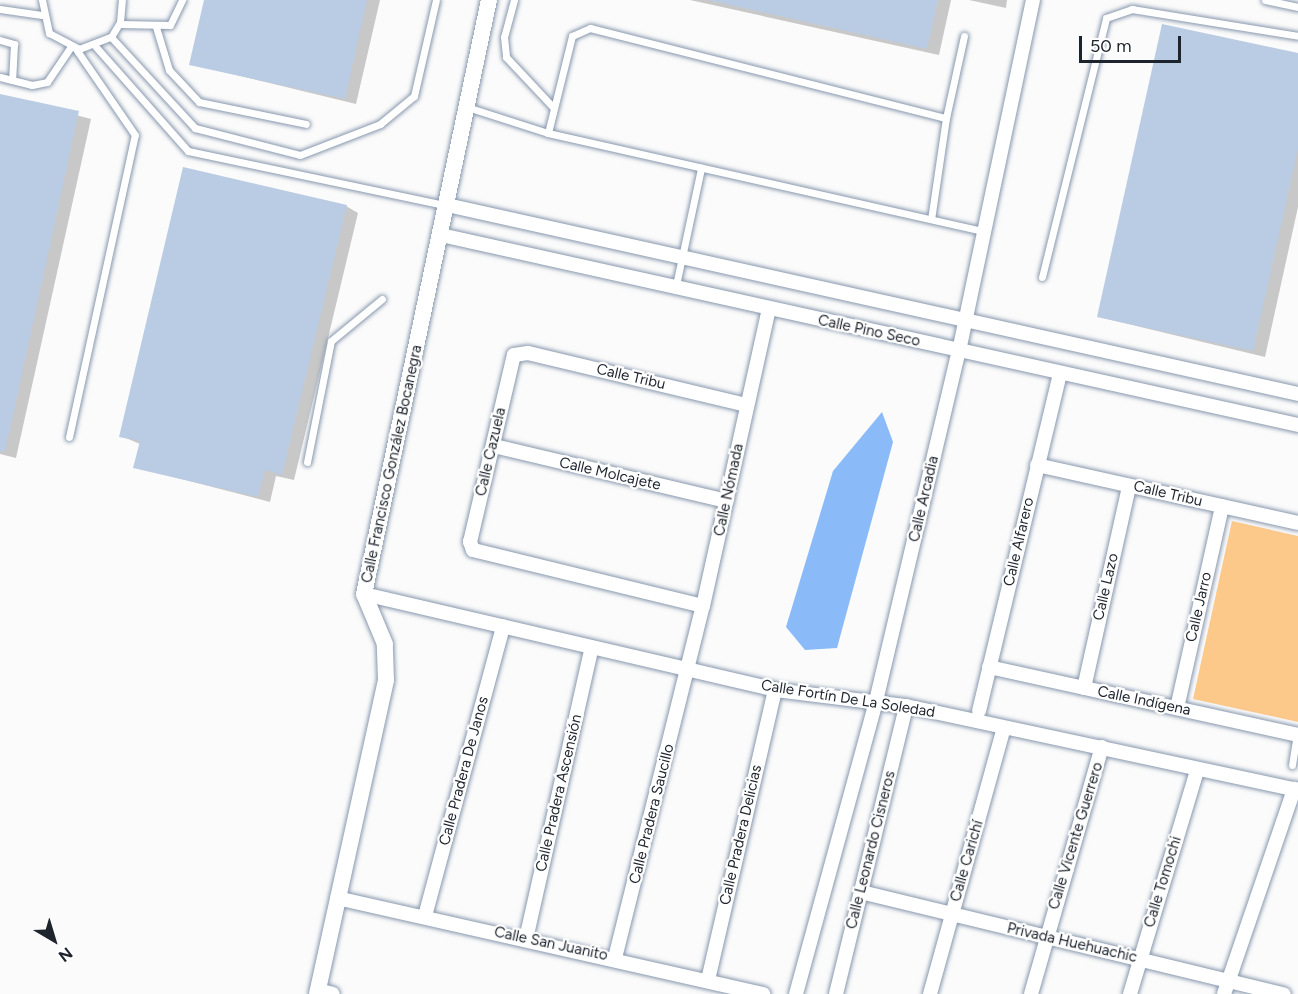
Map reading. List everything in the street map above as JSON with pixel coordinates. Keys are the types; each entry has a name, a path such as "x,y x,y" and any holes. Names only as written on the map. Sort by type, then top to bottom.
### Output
{"street":[{"name":"Calle Francisco González Bocanegra","path":"322,993 337,898 386,680 384,645 364,594 489,0"},
{"name":"Calle Arcadia","path":"796,994 876,700 959,351 1033,0"},
{"name":"Calle Pino Seco","path":"447,205 1298,393"},
{"name":"Calle Pino Seco","path":"441,236 676,285 770,309 1298,425"},
{"name":"Calle Nómada","path":"688,670 770,309"},
{"name":"Calle Tribu","path":"514,355 528,353 747,405"},
{"name":"Calle Cazuela","path":"514,355 471,549 703,606"},
{"name":"Calle Alfarero","path":"979,711 1060,374"},
{"name":"Calle Molcajete","path":"494,446 727,501"},
{"name":"Calle Tribu","path":"1037,465 1298,523"},
{"name":"Calle Lazo","path":"1083,688 1129,486"},
{"name":"Calle Jarro","path":"1177,708 1222,506"},
{"name":"Calle Fortín De La Soledad","path":"364,594 775,690 876,700 1296,790"},
{"name":"Calle Pradera De Janos","path":"425,916 503,626"},
{"name":"Calle Pradera Ascensión","path":"526,939 592,647"},
{"name":"Calle Indígena","path":"990,667 1297,735"},
{"name":"Calle Pradera Saucillo","path":"615,958 688,670"},
{"name":"Calle Pradera Delicias","path":"708,980 775,690"},
{"name":"Calle Leonardo Cisneros","path":"836,994 906,706"},
{"name":"Calle Carichí","path":"930,994 1004,728"},
{"name":"Calle Vicente Guerrero","path":"1031,994 1102,747"},
{"name":"Calle Tomochi","path":"1130,994 1197,770"},
{"path":"1225,988 1296,790"},
{"name":"Privada Huehuachic","path":"861,892 1140,959 1225,988 1284,994"},
{"name":"Calle San Juanito","path":"337,898 615,958 763,994"}],"lane":[{"path":"42,0 42,15 49,33 73,48 135,135 69,437"},
{"path":"0,77 46,82 73,48 96,47 111,37 120,24 122,0"},
{"path":"120,24 156,27 170,25 181,3 172,0"},
{"path":"111,37 195,128 300,155 401,111 421,78 436,0"},
{"path":"514,0 504,37 506,57 553,107"},
{"path":"1265,0 1298,7"},
{"path":"0,9 42,15"},
{"path":"1042,277 1106,18 1132,9 1298,36"},
{"path":"156,27 169,69 199,102 306,124"},
{"path":"548,133 572,36 590,28 946,118"},
{"path":"931,219 946,118 964,36"},
{"path":"0,40 14,44 12,80"},
{"path":"96,47 188,150 447,205"},
{"path":"466,107 548,133 984,231"},
{"path":"676,285 679,257 701,168"},
{"path":"307,462 331,341 382,299"},
{"path":"1292,765 1297,735"}],"shaded area":[{"path":"1232,521 1298,536 1298,722 1193,699"}],"water":[{"path":"882,412 893,442 837,648 805,650 786,627 833,471"}],"building":[{"path":"204,0 367,0 345,99 189,65"},
{"path":"708,0 938,0 927,49"},
{"path":"1162,24 1298,53 1298,149 1253,351 1097,317"},
{"path":"0,94 79,111 5,452 0,451"},
{"path":"183,167 347,205 282,475 265,470 258,497 133,468 140,441 119,437"}]}
